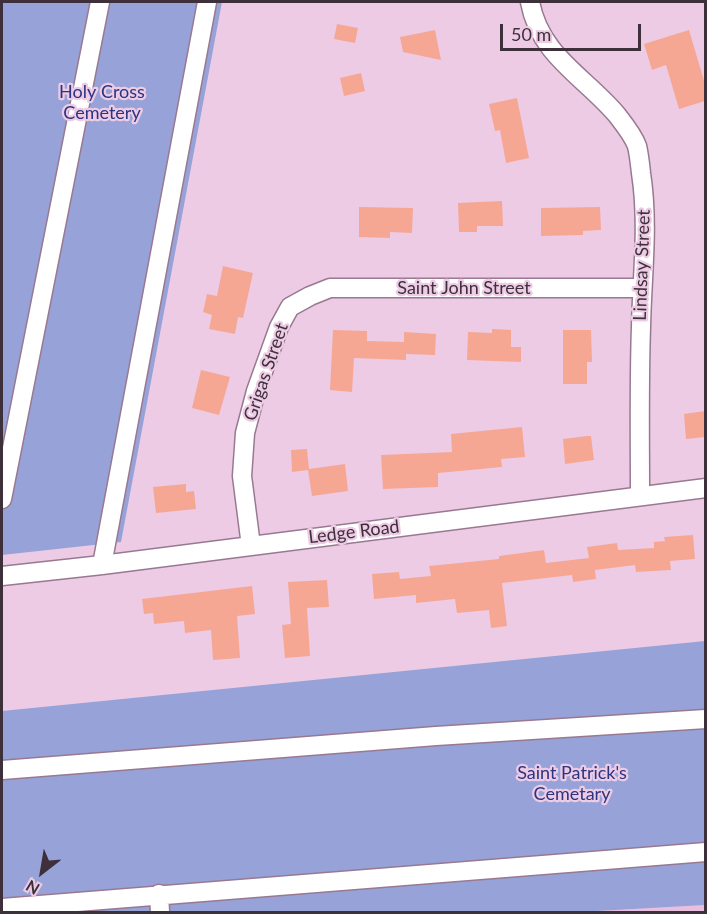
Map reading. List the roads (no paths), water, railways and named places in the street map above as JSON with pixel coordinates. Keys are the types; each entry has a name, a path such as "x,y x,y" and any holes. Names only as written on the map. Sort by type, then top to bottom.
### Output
{"street":[{"path":"2,499 100,2"},
{"path":"102,566 207,2"},
{"name":"Lindsay Street","path":"530,2 537,27 548,47 612,109 626,126 637,146 644,189 646,232 642,288 640,496"},
{"name":"Saint John Street","path":"290,308 330,288 642,288"},
{"name":"Grigas Street","path":"252,546 242,476 245,433 260,380 279,327 290,308"},
{"name":"Ledge Road","path":"2,576 102,566 705,488"},
{"path":"2,770 436,736 705,719"},
{"path":"2,908 159,903 705,852"}],"park label":[{"name":"Holy Cross Cemetery","path":"102,102"},
{"name":"Saint Patrick's Cemetary","path":"572,783"}]}
